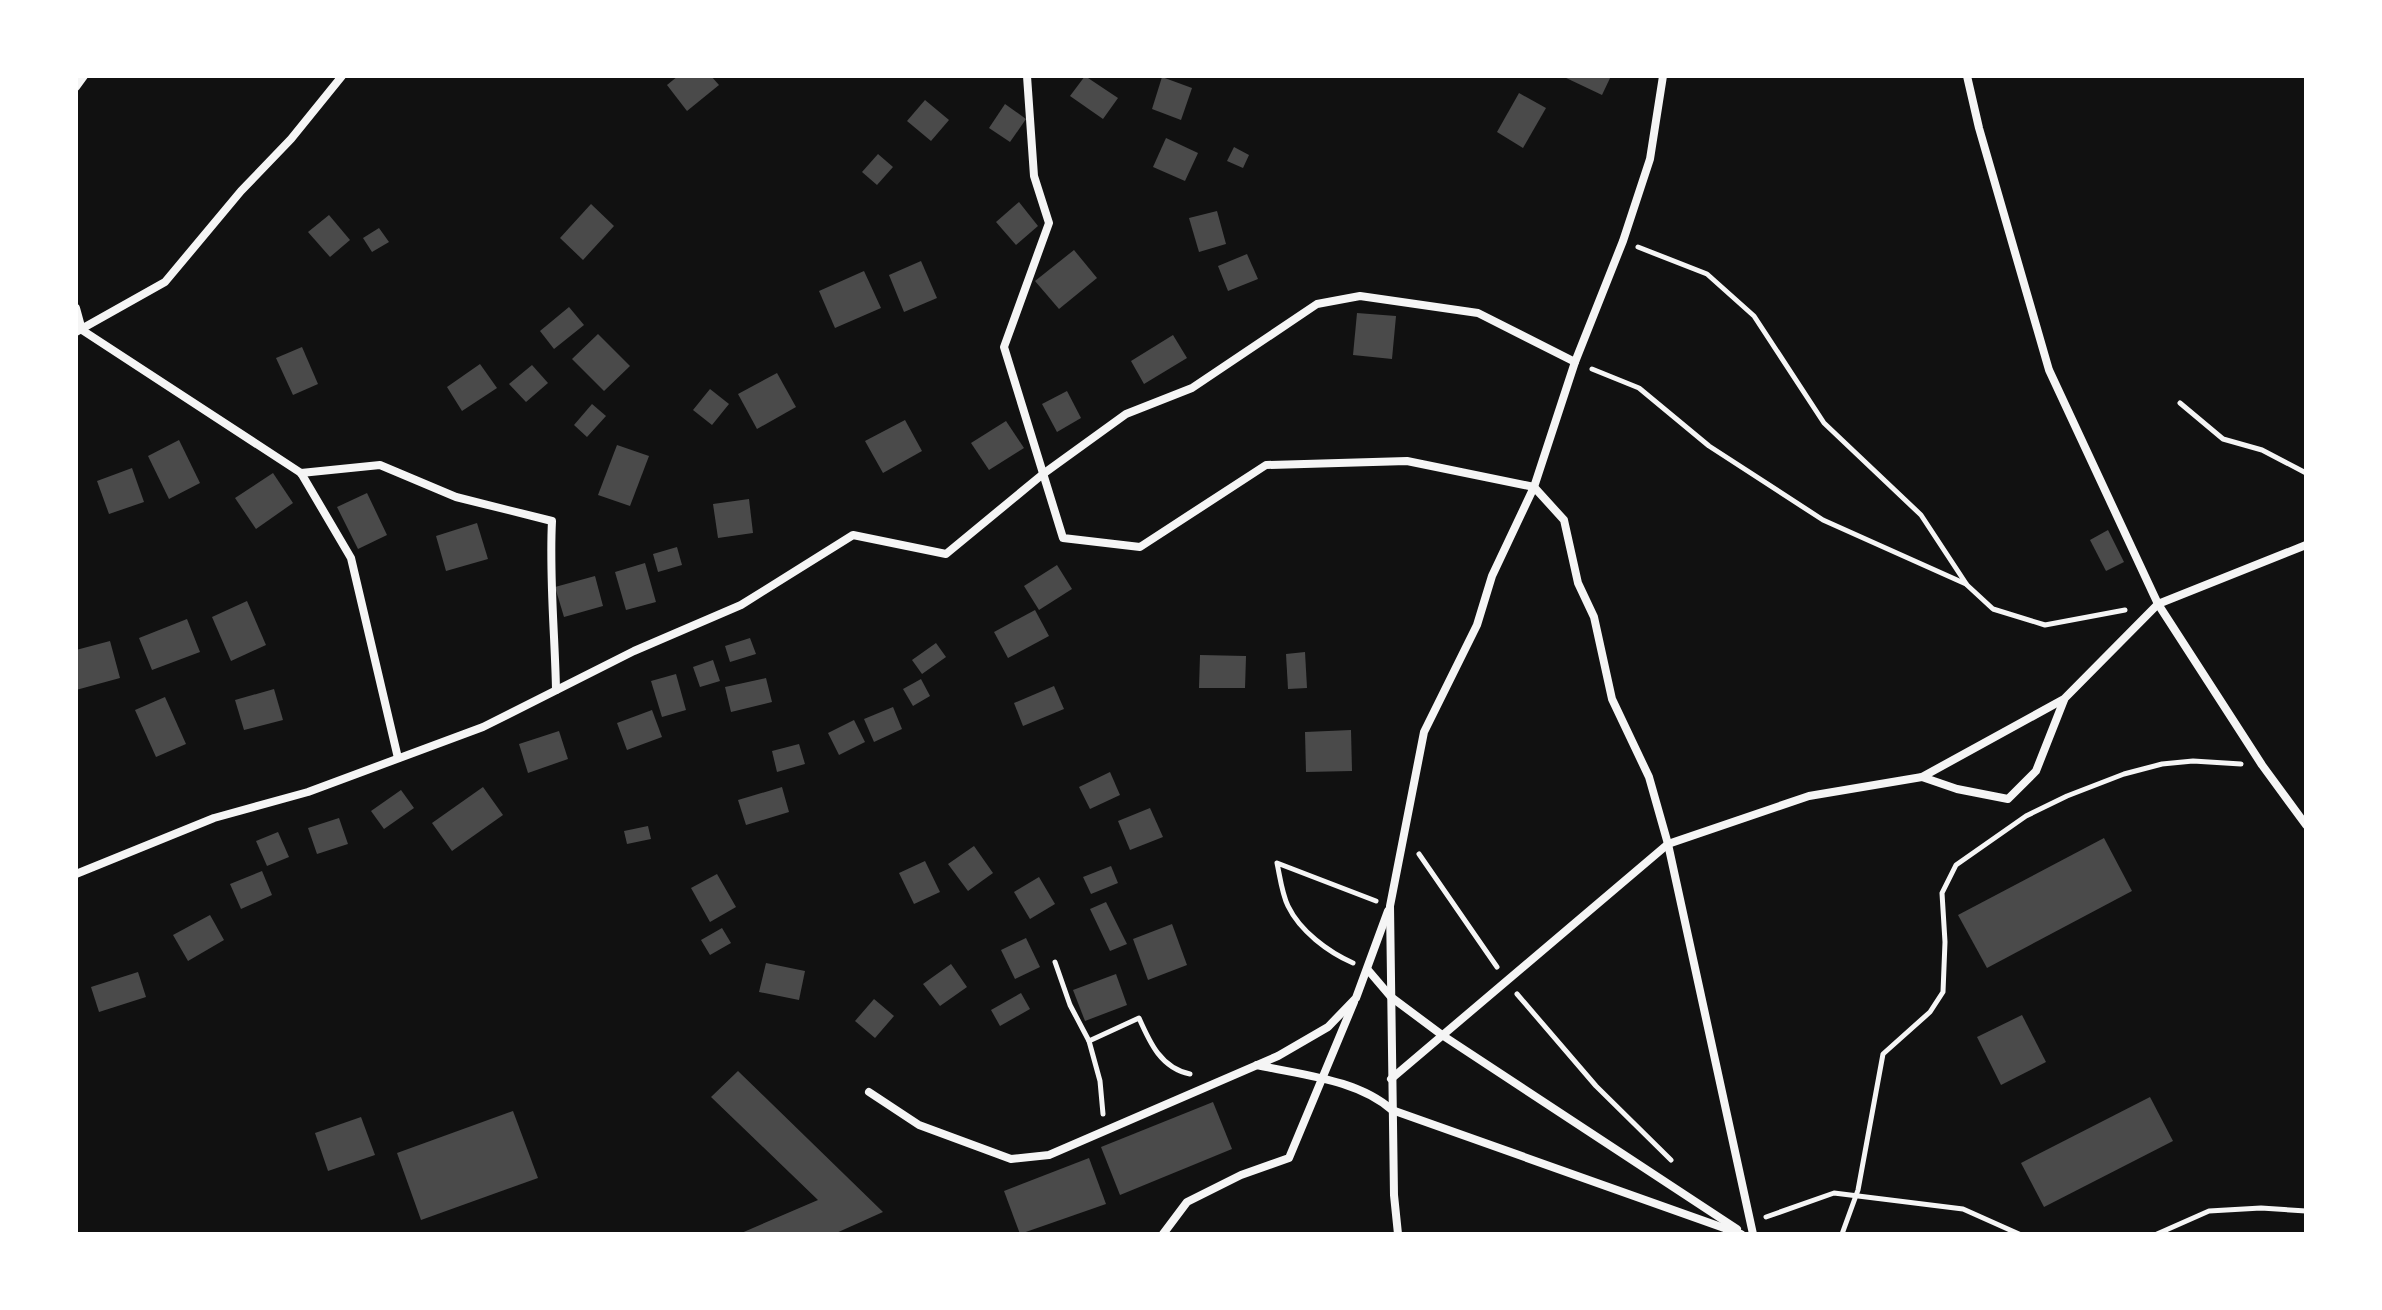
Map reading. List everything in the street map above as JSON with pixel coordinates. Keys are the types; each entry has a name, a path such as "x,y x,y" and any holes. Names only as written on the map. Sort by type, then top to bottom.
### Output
{"street":[{"path":"76,87 84,76"},
{"path":"79,331 165,282 342,76"},
{"path":"1027,76 1034,176 1049,223 1004,347 1063,538 1140,547 1266,465 1407,461 1534,487 1564,520 1578,583 1594,617 1612,699 1649,777 1668,844 1753,1234"},
{"path":"1163,1234 1187,1202 1241,1175 1289,1158 1368,970 1390,906 1424,732 1477,625 1492,576 1534,487 1575,362 1623,241 1650,159 1663,76"},
{"path":"1967,76 1979,128 2049,370 2158,604 2262,765 2306,825"},
{"path":"76,874 214,818 308,792 483,727 634,651 741,605 853,535 946,554 1043,474 1126,414 1192,388 1317,304 1360,296 1478,313 1575,362"},
{"path":"76,308 79,331 301,473 351,558 398,758"},
{"path":"301,473 380,465 456,497 552,521 550,572 555,623 556,690"},
{"path":"1391,1079 1668,844 1809,796 1922,777 2064,699 2158,604 2306,545"},
{"path":"1922,777 1957,789 2008,799 2036,771 2064,699"},
{"path":"1390,906 1391,1079 1398,1234"},
{"path":"1368,970 1391,997 1442,1035 1742,1234"},
{"path":"869,1092 919,1125 1011,1159 1049,1155 1256,1065 1328,1027 1356,998"},
{"path":"1256,1065 1322,1079 1375,1095 1392,1110 1742,1234"}],"path":[{"path":"1623,241 1707,274 1754,316 1824,423 1921,515 1967,585 1993,609 2045,625 2158,604"},
{"path":"1575,362 1639,388 1709,446 1823,520 1967,585"},
{"path":"2180,403 2223,439 2262,450 2306,473"},
{"path":"1842,1234 1868,1141 1883,1054 1930,1012 1943,992 1945,942 1942,893 1956,865 2026,816 2124,774 2162,764 2193,761 2262,765"},
{"path":"1404,833 1506,981 1596,1086 1681,1170"},
{"path":"1368,970 1336,956 1300,924 1287,904 1277,863 1390,906"},
{"path":"1055,962 1070,1005 1089,1041 1100,1081 1105,1131"},
{"path":"1089,1041 1139,1018 1152,1047 1175,1071 1221,1080"},
{"path":"1751,1223 1834,1193 1963,1209 2019,1234"},
{"path":"2157,1234 2209,1211 2261,1208 2306,1211"}],"building":[{"path":"678,76 711,76 719,85 687,111 667,85"},
{"path":"1085,76 1118,98 1103,119 1070,96"},
{"path":"1562,76 1611,76 1602,95"},
{"path":"1162,77 1192,88 1181,120 1152,109"},
{"path":"1519,93 1546,108 1523,148 1497,132"},
{"path":"925,100 949,120 931,141 907,121"},
{"path":"1005,104 1026,119 1010,142 989,128"},
{"path":"1166,138 1198,153 1185,181 1153,167"},
{"path":"1234,147 1249,155 1243,168 1227,161"},
{"path":"878,154 893,167 877,185 862,172"},
{"path":"1019,202 1038,226 1016,245 996,222"},
{"path":"591,204 614,226 583,260 560,238"},
{"path":"1217,211 1226,244 1199,252 1189,218"},
{"path":"329,215 350,240 330,257 308,232"},
{"path":"379,228 389,242 372,252 363,238"},
{"path":"1074,250 1097,278 1059,309 1035,281"},
{"path":"1247,254 1258,279 1228,291 1218,266"},
{"path":"921,261 937,298 904,312 889,275"},
{"path":"864,271 881,308 835,328 819,291"},
{"path":"569,307 584,325 554,349 540,331"},
{"path":"1357,313 1396,316 1392,359 1353,355"},
{"path":"598,334 630,366 604,391 572,359"},
{"path":"1173,335 1187,358 1144,384 1131,361"},
{"path":"302,347 318,384 293,395 276,358"},
{"path":"480,364 497,388 462,411 447,387"},
{"path":"532,365 548,383 526,402 509,384"},
{"path":"777,373 796,407 757,429 738,394"},
{"path":"710,389 729,404 712,425 693,410"},
{"path":"1067,391 1081,418 1057,432 1042,404"},
{"path":"592,404 606,416 587,437 574,425"},
{"path":"905,420 922,451 883,473 865,441"},
{"path":"1006,421 1024,448 989,470 971,443"},
{"path":"179,440 200,483 169,499 148,456"},
{"path":"617,445 649,456 630,506 598,495"},
{"path":"132,468 144,502 109,514 97,481"},
{"path":"273,473 293,503 256,529 235,498"},
{"path":"367,493 387,535 358,549 337,507"},
{"path":"749,499 753,533 718,538 713,504"},
{"path":"477,523 488,559 446,571 436,536"},
{"path":"2108,530 2124,562 2106,571 2090,540"},
{"path":"677,547 682,565 658,572 653,554"},
{"path":"645,563 656,602 626,610 615,572"},
{"path":"1057,565 1072,589 1039,610 1024,586"},
{"path":"595,576 603,606 564,617 555,587"},
{"path":"247,601 266,645 231,661 212,617"},
{"path":"1035,610 1049,636 1008,658 994,632"},
{"path":"187,619 200,652 152,670 139,638"},
{"path":"750,638 756,654 730,662 725,646"},
{"path":"110,641 120,678 76,690 76,650"},
{"path":"936,643 946,657 922,674 912,660"},
{"path":"1305,652 1307,688 1288,689 1286,654"},
{"path":"1200,655 1246,656 1245,688 1199,688"},
{"path":"713,660 720,681 700,687 693,667"},
{"path":"676,674 686,710 662,717 651,681"},
{"path":"766,678 772,702 731,712 725,687"},
{"path":"921,679 930,696 913,706 903,689"},
{"path":"1054,686 1064,709 1023,726 1014,703"},
{"path":"274,689 283,720 244,730 235,700"},
{"path":"165,697 186,744 156,757 135,710"},
{"path":"893,707 902,729 874,742 864,719"},
{"path":"652,710 662,737 627,750 617,723"},
{"path":"854,720 865,742 839,755 828,733"},
{"path":"1351,730 1352,771 1306,772 1305,732"},
{"path":"559,731 568,759 528,773 519,744"},
{"path":"799,744 805,764 777,772 772,751"},
{"path":"1110,772 1120,795 1090,809 1079,787"},
{"path":"483,787 503,815 452,851 432,823"},
{"path":"782,787 789,812 746,825 738,800"},
{"path":"401,790 414,808 384,829 371,811"},
{"path":"1150,808 1163,837 1130,850 1118,821"},
{"path":"339,818 348,844 317,854 308,828"},
{"path":"648,826 651,839 627,844 624,831"},
{"path":"278,832 289,857 267,866 256,841"},
{"path":"2104,838 2132,891 1987,968 1958,915"},
{"path":"974,846 993,873 968,891 948,864"},
{"path":"925,861 940,892 914,904 899,873"},
{"path":"1111,866 1118,883 1091,894 1083,877"},
{"path":"262,871 272,895 241,909 230,884"},
{"path":"717,874 736,907 710,922 691,888"},
{"path":"1039,877 1055,904 1030,919 1014,892"},
{"path":"1106,902 1127,944 1110,951 1090,909"},
{"path":"210,915 224,940 188,961 173,935"},
{"path":"1172,924 1187,965 1148,980 1133,939"},
{"path":"722,928 731,943 710,955 701,940"},
{"path":"1026,938 1040,967 1015,979 1001,950"},
{"path":"766,963 805,971 799,1000 759,992"},
{"path":"951,964 967,987 940,1006 923,984"},
{"path":"138,972 146,997 99,1012 91,987"},
{"path":"1116,974 1127,1005 1085,1021 1073,990"},
{"path":"1021,993 1030,1009 1000,1026 991,1010"},
{"path":"874,999 894,1016 875,1038 855,1021"},
{"path":"2022,1015 2046,1062 2001,1085 1977,1037"},
{"path":"738,1071 883,1212 834,1234 739,1234 818,1200 711,1097"},
{"path":"2150,1097 2173,1141 2044,1207 2021,1163"},
{"path":"1213,1102 1232,1149 1120,1195 1101,1147"},
{"path":"513,1111 538,1178 421,1220 397,1153"},
{"path":"361,1117 375,1155 328,1171 315,1133"},
{"path":"1089,1158 1106,1204 1020,1234 1004,1191"}]}
